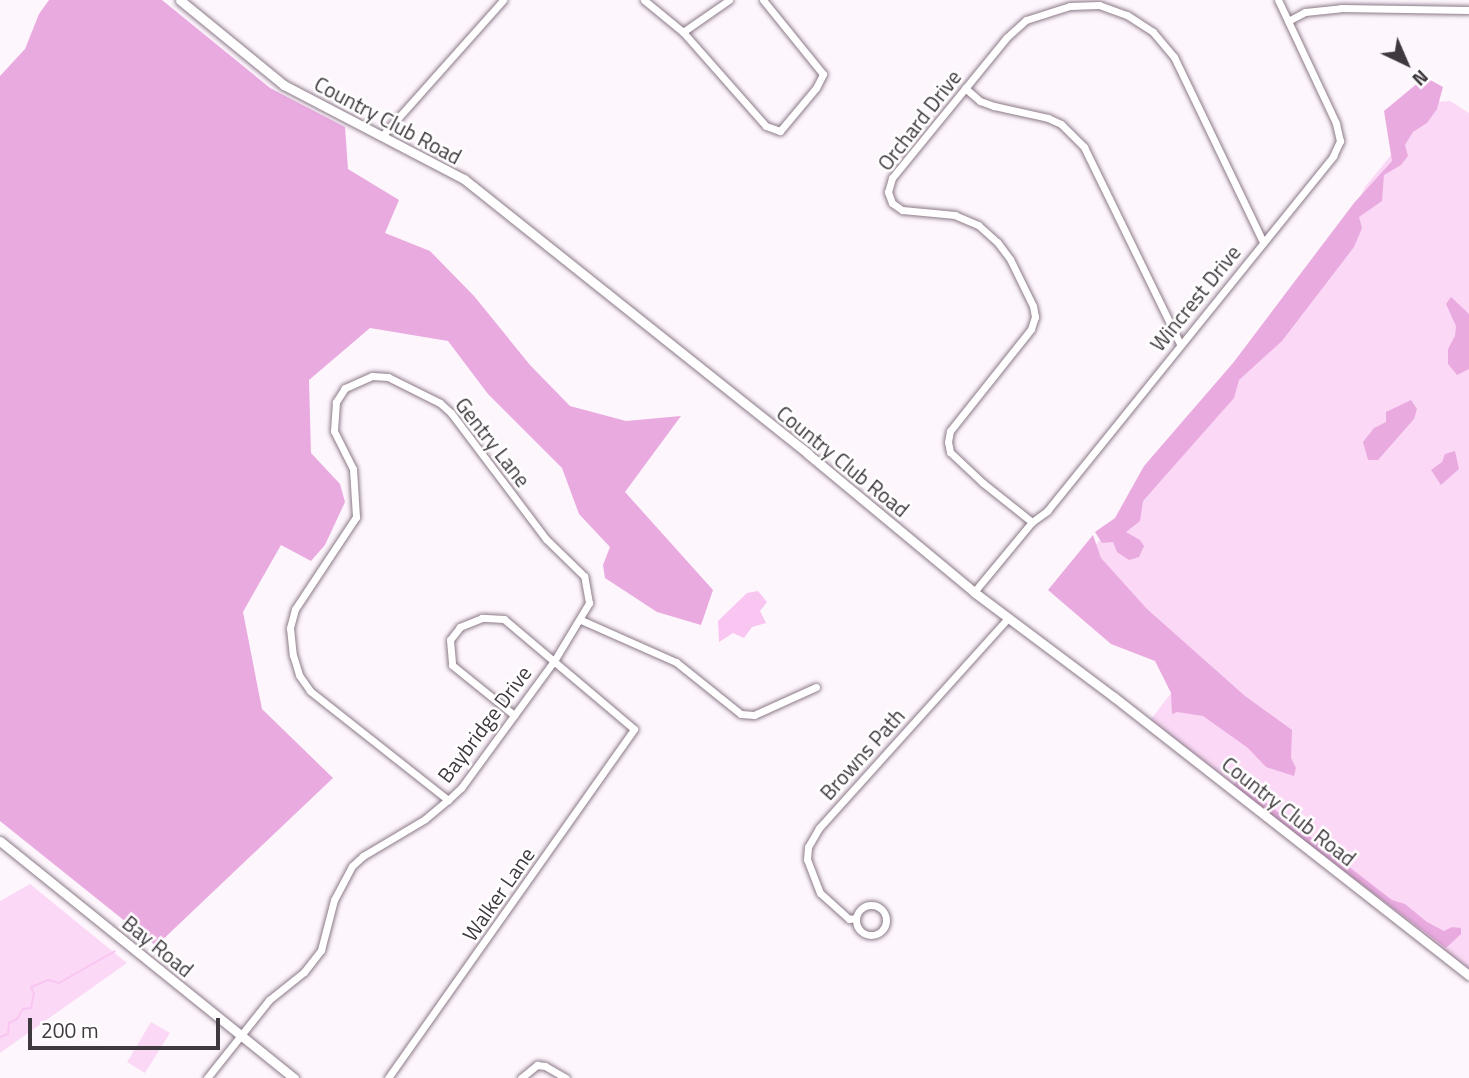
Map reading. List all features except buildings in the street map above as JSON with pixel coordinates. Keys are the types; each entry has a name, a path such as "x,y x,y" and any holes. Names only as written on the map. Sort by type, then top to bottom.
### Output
{"street":[{"name":"Country Club Road","path":"180,0 284,85 464,179 808,454 974,592 1469,975"},
{"path":"382,136 503,0"},
{"path":"644,0 682,32 766,126 780,131 816,88 823,74 763,0"},
{"path":"682,32 729,0"},
{"name":"Wincrest Drive","path":"974,592 1032,522 1047,511 1333,156 1340,141 1336,123 1278,0"},
{"name":"Orchard Drive","path":"1032,522 983,483 950,452 948,442 950,431 1031,329 1035,317 1032,306 1010,259 997,242 978,225 955,215 902,210 892,203 888,192 892,178 1006,38 1026,20 1046,11 1070,6 1099,5 1128,15 1153,32 1174,57 1263,242"},
{"path":"1288,21 1305,12 1341,8 1469,10"},
{"path":"965,88 987,103 1048,118 1061,124 1084,146 1180,344"},
{"name":"Gentry Lane","path":"448,800 310,691 299,675 293,654 290,628 295,609 356,517 353,469 334,431 336,402 345,388 372,376 388,377 440,403 451,413 546,539 584,576 589,603 554,661"},
{"path":"514,715 452,665 450,640 460,627 482,618 504,619 554,661"},
{"name":"Browns Path","path":"856,918 849,919 820,893 807,859 808,846 819,828 1008,618"},
{"path":"581,620 676,662 741,714 754,715 816,687"},
{"name":"Baybridge Drive","path":"207,1078 269,1000 304,972 321,950 334,900 352,866 363,856 425,819 461,788 554,661 634,729"},
{"name":"Walker Lane","path":"388,1078 634,729"},
{"name":"Bay Road","path":"0,841 294,1078"},
{"name":"Browns Path","path":"873,904 883,910 887,921 881,932 869,935 859,930 856,918 861,908 873,904"},
{"path":"521,1078 537,1065 545,1066 566,1078"}],"shaded area":[{"path":"49,0 162,0 270,88 345,127 348,169 399,200 385,233 430,251 474,296 530,365 570,406 626,421 681,416 625,492 713,590 701,625 657,612 605,578 603,565 610,547 579,514 562,468 488,394 448,341 370,328 309,380 311,453 340,484 345,502 325,545 311,561 281,545 243,612 262,709 333,778 156,946 0,821 0,76 25,49 39,14"},
{"path":"1425,77 1443,87 1437,109 1427,123 1413,132 1405,145 1408,156 1401,165 1384,175 1382,201 1359,217 1362,228 1354,247 1282,341 1239,380 1234,398 1143,501 1140,521 1126,532 1140,540 1144,546 1139,557 1129,560 1117,552 1113,542 1102,543 1095,532 1115,518 1144,466 1233,363 1354,203 1392,161 1384,111"},
{"path":"1450,101 1469,113 1469,975 1148,723 1195,662 1084,560 1351,217 1365,187 1434,102"},
{"path":"1451,297 1469,314 1469,369 1457,375 1448,364 1448,349 1455,336 1456,326 1446,304"},
{"path":"1411,400 1417,409 1414,419 1378,460 1368,460 1363,442 1374,428 1386,422 1386,412"},
{"path":"1455,451 1459,469 1441,485 1431,470 1442,462 1445,454"},
{"path":"1093,535 1101,558 1147,609 1245,696 1292,730 1291,758 1296,768 1294,776 1266,767 1248,748 1203,716 1177,712 1172,714 1171,693 1155,661 1111,644 1048,590"},
{"path":"758,591 767,602 760,611 766,623 752,627 744,638 733,633 719,642 718,621 747,593"},
{"path":"1238,781 1392,900 1405,904 1427,922 1444,931 1452,927 1461,928 1461,934 1446,948 1232,786"},
{"path":"30,884 127,963 0,1053 0,901"},
{"path":"151,1022 170,1033 145,1073 127,1062"}],"waterway":[{"path":"0,1037 8,1034 9,1023 17,1019 23,1009 31,1008 34,994 31,987 48,980 59,983 115,951"}]}
